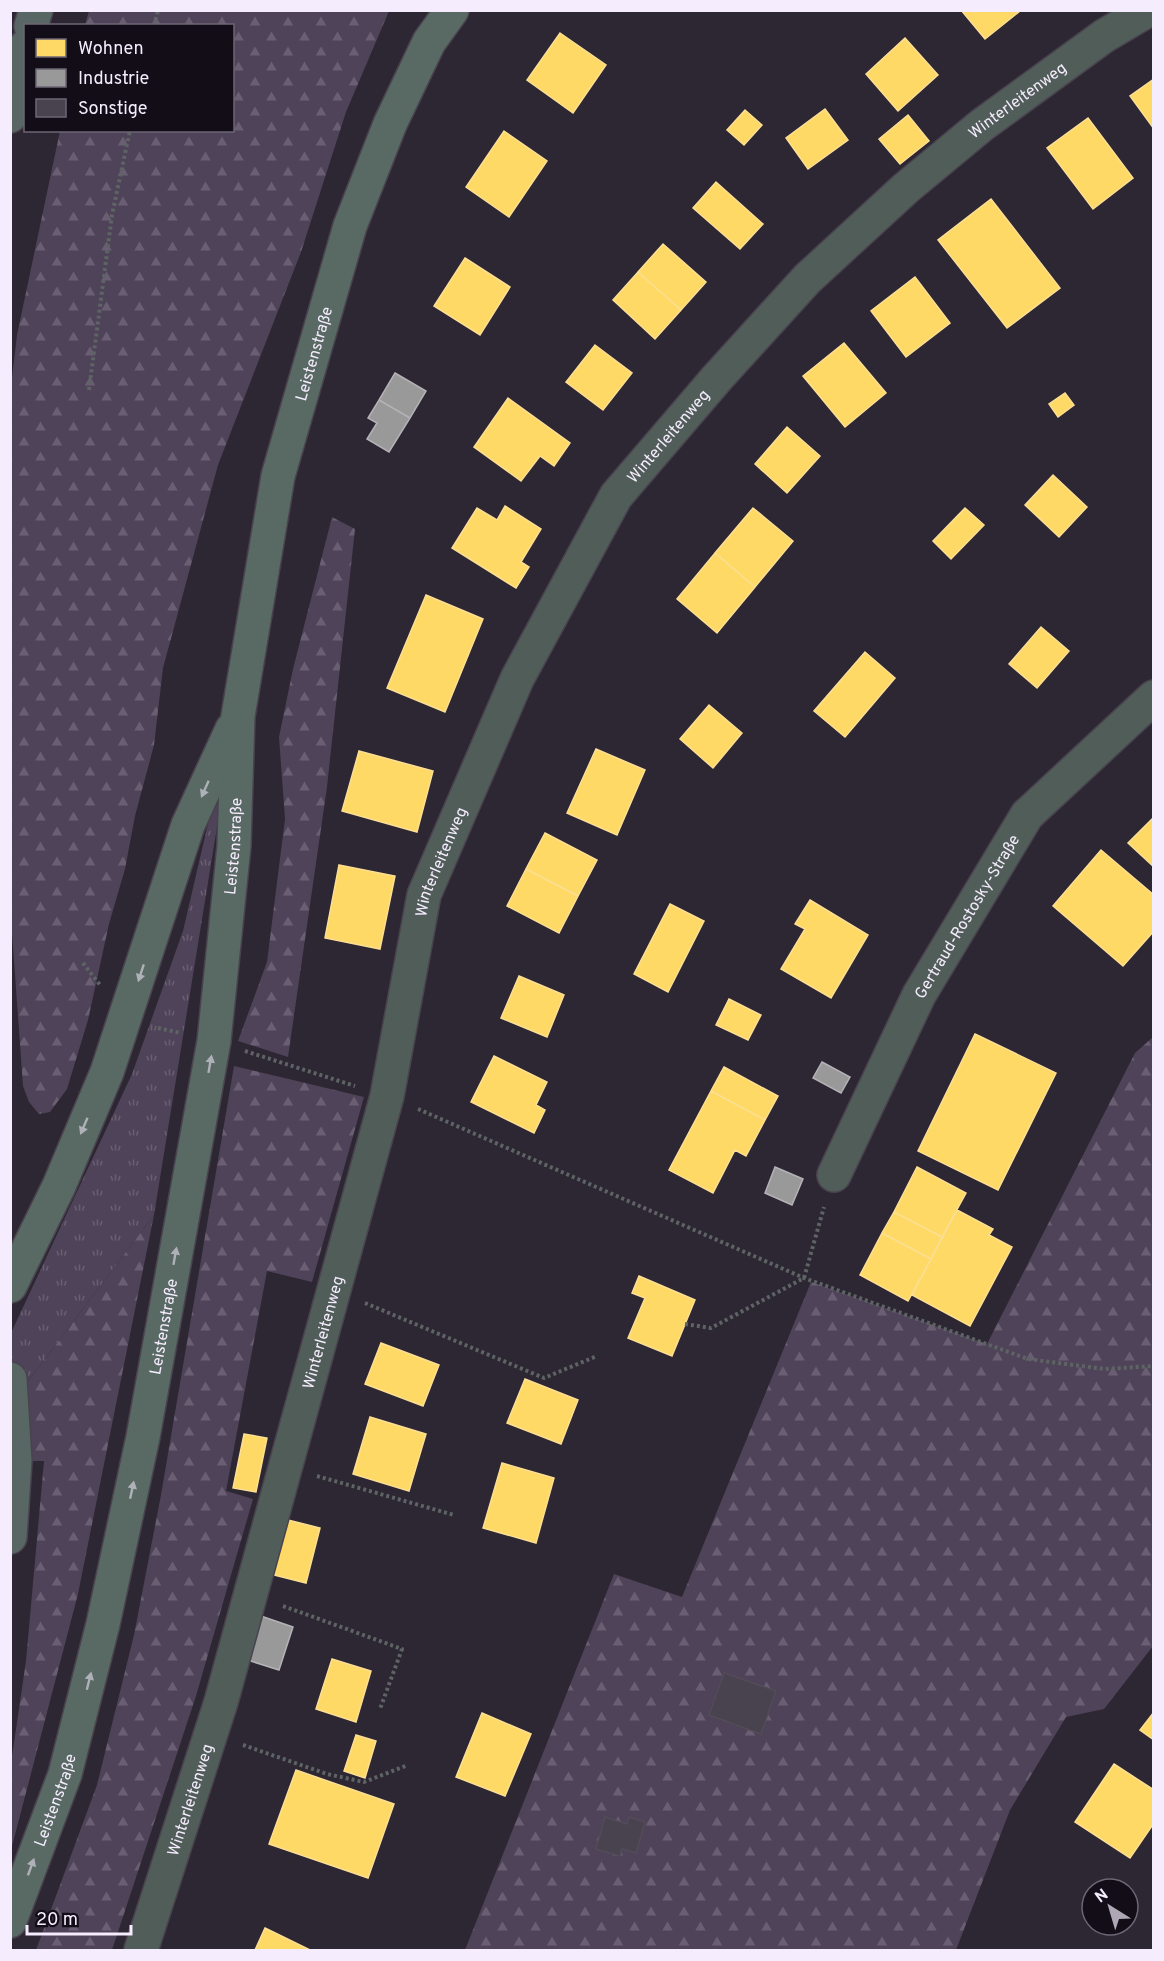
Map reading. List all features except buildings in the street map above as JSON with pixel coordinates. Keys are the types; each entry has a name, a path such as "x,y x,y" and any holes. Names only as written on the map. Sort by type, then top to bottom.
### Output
{"main road":[{"name":"Leistenstraße","path":"10,1921 65,1774 103,1624 143,1437 214,1041 234,846 238,716 279,476 350,226 390,124 429,42 452,10"},
{"path":"10,116 24,54"},
{"name":"Leistenstraße","path":"10,1286 59,1186 107,1072 189,825 238,716"},
{"path":"10,1379 15,1461 10,1537"}],"street":[{"name":"Winterleitenweg","path":"141,1950 211,1734 387,1096 424,895 517,679 616,496 717,378 807,279 897,195 982,125 1104,36 1148,10"},
{"name":"Gertraud-Rostosky-Straße","path":"834,1174 919,994 1027,815 1154,697"}],"path":[{"path":"89,390 112,215 130,132"},
{"path":"214,1041 387,1096 804,1278 1028,1359 1104,1368 1154,1366"},
{"path":"685,1324 711,1328 804,1278 834,1174"},
{"path":"334,1289 544,1378 597,1356"},
{"path":"285,1466 454,1515"},
{"path":"250,1594 402,1649 380,1709"},
{"path":"211,1734 327,1774 364,1782 408,1765"}],"green space":[{"path":"89,11 389,11 346,112 301,252 218,465 163,668 154,745 135,816 125,869 109,924 88,1020 67,1089 50,1112 39,1114 29,1102 23,1086 10,905 10,395 17,335 60,132 234,132 234,24 85,24"},
{"path":"332,517 355,529 327,787 288,1057 238,1041 267,962 285,819 279,737 293,669"},
{"path":"224,784 154,1215 11,1404 11,1333 132,1074 183,931 217,785"},
{"path":"1153,1037 1153,1646 1104,1709 1066,1717 1010,1810 956,1950 465,1950 614,1574 682,1597 811,1282 987,1344 1135,1053"},
{"path":"234,1066 364,1097 312,1282 267,1271 226,1491 253,1499 196,1696 112,1950 36,1950 97,1785 134,1635 161,1495"},
{"path":"154,1215 78,1594 11,1850 11,1763 26,1661 44,1461 11,1461 11,1404"}]}
